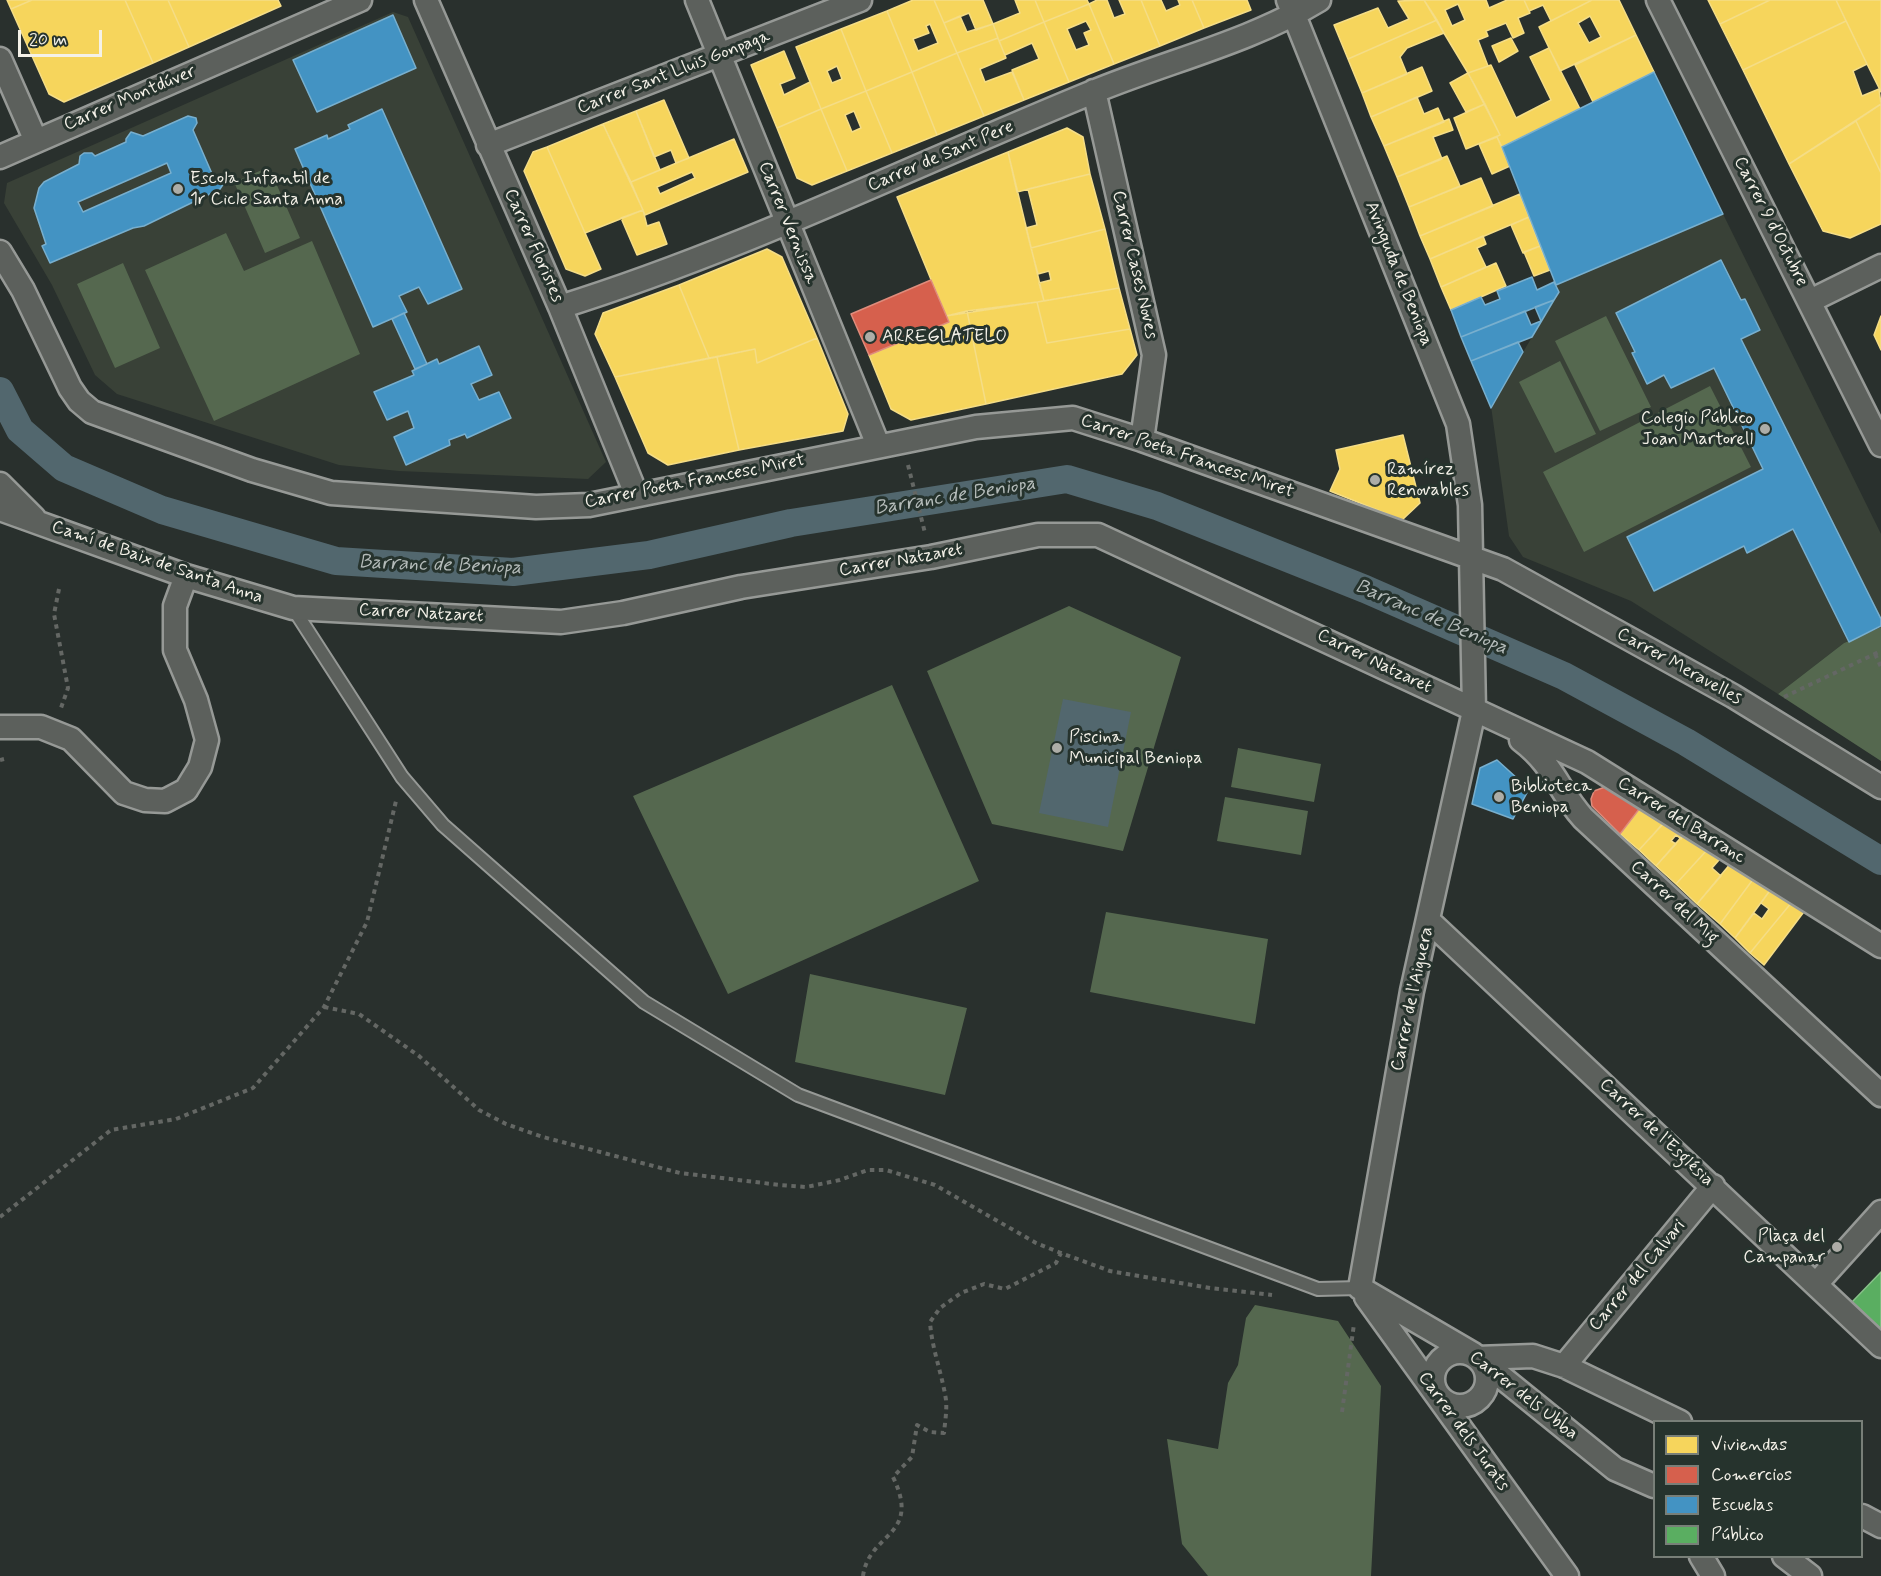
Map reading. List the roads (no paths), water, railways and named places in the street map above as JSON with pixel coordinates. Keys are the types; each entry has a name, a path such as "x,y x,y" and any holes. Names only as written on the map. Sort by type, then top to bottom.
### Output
{"street":[{"name":"Carrer Montdúver","path":"0,157 360,0"},
{"name":"Carrer Floristes","path":"426,0 560,307 636,494"},
{"name":"Carrer Vernissa","path":"697,0 786,224 878,445"},
{"name":"Carrer Sant Lluis Gonpaga","path":"488,145 719,57 860,0"},
{"name":"Carrer de Sant Pere","path":"560,307 786,224 1291,8 1319,0"},
{"name":"Carrer 9 d'Octubre","path":"1658,0 1881,445"},
{"name":"Avinguda de Beniopa","path":"1291,8 1458,424 1470,505 1474,711"},
{"path":"0,59 36,141"},
{"name":"Carrer Cases Noves","path":"1094,91 1154,355 1142,440"},
{"name":"Carrer Poeta Francesc Miret","path":"0,252 23,290 70,388 86,407 107,420 252,470 331,493 536,507 589,505 976,427 1073,418 1142,440 1471,557"},
{"path":"1810,301 1881,266"},
{"name":"Camí de Baix de Santa Anna","path":"0,484 39,523 186,576 292,608"},
{"path":"0,509 39,523"},
{"name":"Carrer Natzaret","path":"292,608 561,622 623,613 741,587 931,557 1038,535 1098,535 1308,630 1474,711"},
{"name":"Carrer Meravelles","path":"1471,557 1503,569 1733,696 1881,787"},
{"path":"0,727 41,727 71,739 124,793 145,800 165,801 186,790 200,767 207,740 196,699 175,650 176,606 186,576"},
{"name":"Carrer de l'Aiguera","path":"1360,1288 1412,991 1474,711"},
{"name":"Carrer del Barranc","path":"1474,711 1587,762 1881,946"},
{"name":"Carrer del Mig","path":"1474,711 1522,741 1544,759 1571,805 1583,818 1881,1095"},
{"name":"Carrer de l'Església","path":"1429,921 1881,1346"},
{"name":"Carrer del Calvari","path":"1564,1366 1713,1186"},
{"path":"1817,1284 1881,1212"},
{"name":"Carrer dels Ubba","path":"1360,1288 1477,1358 1615,1469 1653,1486"},
{"name":"Carrer dels Jurats","path":"1360,1288 1567,1576"},
{"path":"1477,1358 1487,1378 1486,1387 1475,1402 1457,1407 1437,1396 1432,1375 1441,1359 1456,1352 1477,1358 1533,1356 1564,1366 1676,1420"},
{"path":"1863,1517 1881,1526"},
{"path":"1702,1558 1713,1576"},
{"path":"1785,1558 1810,1576"}],"lane":[{"path":"292,608 402,777 443,825 644,1002 798,1095 1318,1289 1360,1288"}],"water":[{"path":"1063,699 1131,712 1108,827 1039,813"}],"waterway":[{"name":"Barranc de Beniopa","path":"0,391 20,430 64,468 162,510 336,561 513,572 649,555 791,523 1067,479 1157,506 1365,589 1564,676 1686,742 1881,861"}],"place":[{"name":"Escola Infantil de 1r Cicle Santa Anna","path":"178,189"},
{"name":"ARREGLATELO","path":"870,337"},
{"name":"Colegio Público Joan Martorell","path":"1765,429"},
{"name":"Ramírez Renovables","path":"1375,480"},
{"name":"Piscina Municipal Beniopa","path":"1057,748"},
{"name":"Biblioteca Beniopa","path":"1499,797"},
{"name":"Plaça del Campanar","path":"1837,1247"}]}
